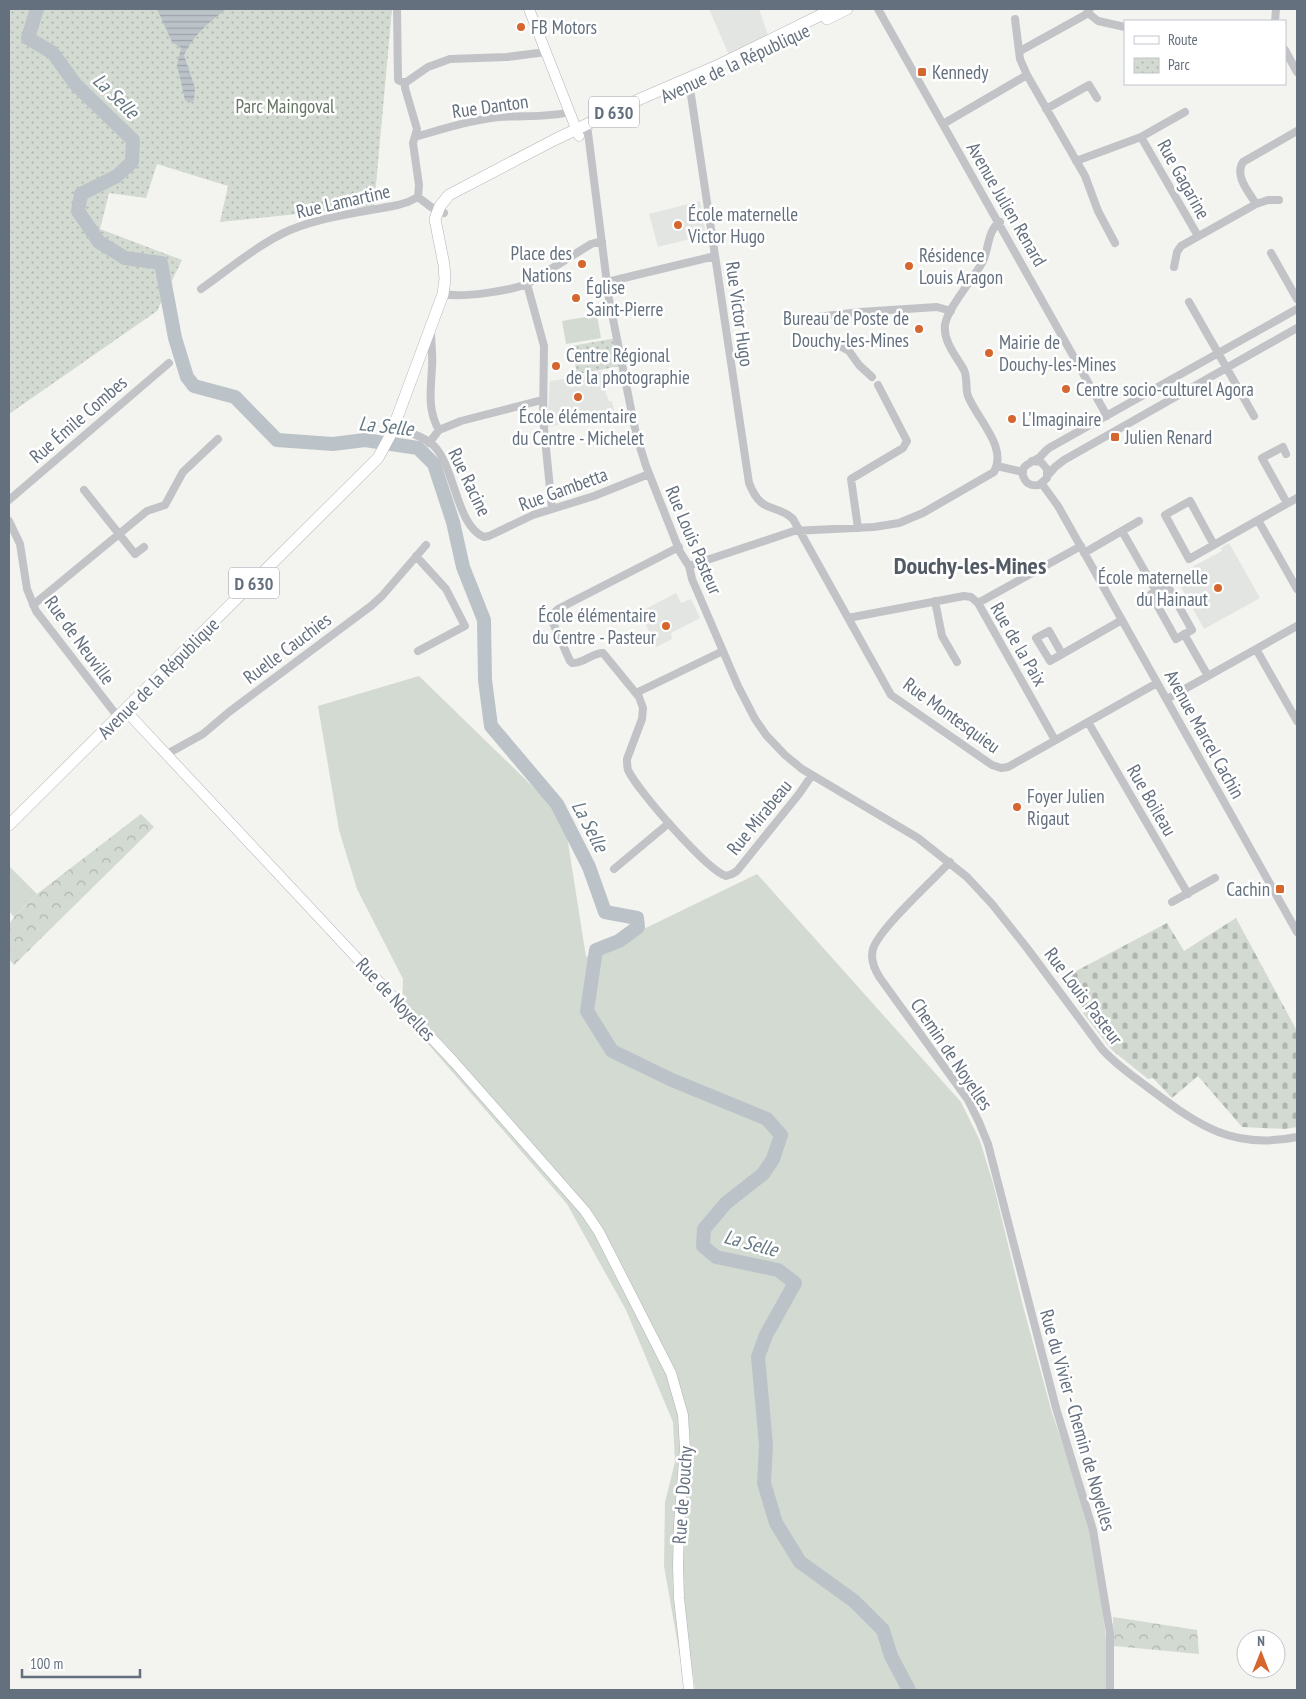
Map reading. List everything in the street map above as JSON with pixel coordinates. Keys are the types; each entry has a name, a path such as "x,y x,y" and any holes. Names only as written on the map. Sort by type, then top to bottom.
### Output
{"main road":[{"name":"Avenue de la République","path":"9,825 381,454 393,430 443,294 445,279 441,247 435,222 441,212 445,199 458,189 582,130 633,102 688,82 746,52 839,10"}],"street":[{"path":"397,9 398,80 406,83"},
{"path":"529,9 570,112 582,130"},
{"name":"Avenue Julien Renard","path":"878,9 1000,222 1107,416"},
{"path":"1020,51 1089,11 1098,21 1124,27"},
{"path":"1015,19 1022,63 1027,75 1076,161 1086,180 1098,212 1115,242"},
{"path":"418,197 419,185 413,146 416,125 405,88 406,83 428,67 450,59 507,57 546,52"},
{"path":"1286,52 1297,72"},
{"path":"943,124 1027,75"},
{"name":"Rue Victor Hugo","path":"688,82 748,478 751,488 761,503 788,515 799,530"},
{"path":"1046,109 1089,85 1097,98"},
{"name":"Rue Danton","path":"415,137 491,118 558,115 570,112"},
{"name":"Rue Gagarine","path":"1076,161 1142,137 1185,112"},
{"name":"Rue Louis Pasteur","path":"582,130 602,241 607,282 636,434 649,474 723,651 752,713 766,735 784,755 812,775 918,838 950,862 992,904 1094,1038 1117,1064 1184,1114 1222,1134 1256,1141 1280,1140 1297,1136"},
{"path":"1256,204 1240,177 1241,165 1244,160 1297,131"},
{"name":"Rue Gagarine","path":"1142,137 1198,236"},
{"name":"Rue Lamartine","path":"201,289 271,241 289,231 316,222 404,203 418,197 441,212"},
{"name":"Rue Gagarine","path":"1174,267 1180,248 1198,236 1256,204 1268,200 1279,200"},
{"path":"689,566 799,530 887,525 918,516 991,475 997,466 995,446 968,396 966,375 945,334 946,322 951,311 982,262 992,232 1000,222"},
{"path":"443,294 459,295 528,284 587,246 602,241"},
{"path":"1271,253 1297,299"},
{"path":"607,282 715,256"},
{"path":"528,284 544,346 542,400 545,452 552,509"},
{"path":"1188,302 1254,416"},
{"path":"792,320 860,312 940,307 951,311"},
{"path":"1297,308 1049,448 1026,465 1022,472 1024,479 1030,485 1042,484 1054,467 1064,460 1297,328"},
{"name":"Avenue de la République","path":"431,330 430,401 434,421 439,430"},
{"path":"840,346 849,351 859,366 872,377"},
{"name":"Rue Émile Combes","path":"9,500 169,363"},
{"path":"858,528 851,479 903,448 907,441 878,385"},
{"path":"430,443 439,430 467,419 542,400"},
{"name":"Rue Racine","path":"393,430 430,443 435,448 444,460 467,518 479,534 490,536"},
{"path":"33,605 147,510 165,505 185,470 218,439"},
{"path":"1286,454 1282,447 1262,458 1287,503"},
{"path":"1032,461 1044,464 1048,475"},
{"path":"997,466 1022,472"},
{"name":"Rue Gambetta","path":"490,536 532,515 594,496 649,474"},
{"name":"Avenue Marcel Cachin","path":"1042,484 1051,495 1294,921 1297,932"},
{"path":"84,490 135,554 144,547"},
{"path":"1214,545 1190,501 1165,515 1189,559 1214,545 1258,520 1287,503 1297,498"},
{"path":"1258,520 1297,589"},
{"name":"Rue de Neuville","path":"9,521 20,544 27,589 33,605 46,626 122,714"},
{"path":"978,603 1139,521"},
{"name":"Rue Montesquieu","path":"799,530 894,697 992,765 1001,768 1008,767 1157,683"},
{"name":"Avenue Marcel Cachin","path":"1122,531 1156,591"},
{"name":"Ruelle Cauchies","path":"167,754 203,734 229,712 375,603 426,545"},
{"path":"614,869 669,824 636,783 627,766 628,755 643,715 642,704 636,693 603,654 598,653 577,663 572,663 568,659 553,623 552,614 556,610 679,547"},
{"path":"416,556 446,589 465,626 418,651"},
{"name":"Avenue Marcel Cachin","path":"1167,586 1192,630 1184,634 1176,639 1151,594 1167,586"},
{"name":"Rue de la Paix","path":"848,618 935,601 968,596 973,598 978,603 1055,740"},
{"path":"935,601 942,636 958,662"},
{"path":"1062,654 1122,620"},
{"path":"1167,699 1297,626"},
{"name":"Avenue Marcel Cachin","path":"1184,634 1208,676"},
{"path":"1256,649 1297,721"},
{"path":"636,693 723,651"},
{"name":"Rue de Noyelles","path":"122,714 167,754 458,1066 579,1204 599,1232 639,1309"},
{"name":"Rue Boileau","path":"1088,722 1188,894"},
{"name":"Rue Mirabeau","path":"669,824 717,871 729,876 737,871 800,794 812,775"},
{"name":"Chemin de Noyelles","path":"950,862 884,931 873,949 872,960 880,978 971,1106 986,1137 993,1162"},
{"path":"1172,902 1215,878"},
{"name":"Rue du Vivier - Chemin de Noyelles","path":"993,1162 1056,1408 1092,1530 1109,1625 1111,1651 1110,1690"},
{"name":"Rue de Douchy","path":"639,1309 670,1373 679,1397 684,1423 685,1449 678,1567 679,1598 689,1690"}],"shaded area":[{"path":"157,9 226,9 197,35 184,55 195,88 194,100 189,103 185,100 177,65 181,48 172,42"},
{"path":"709,9 759,9 768,35 729,55"},
{"name":"École maternelle Victor Hugo","path":"700,201 706,235 658,247 649,214"},
{"name":"École élémentaire du Centre - Michelet","path":"603,371 606,394 609,401 612,401 614,410 605,412 605,415 547,427 550,381 580,377 581,375"},
{"name":"École maternelle du Hainaut","path":"1229,543 1260,598 1204,629 1176,578 1190,571 1190,568 1222,551 1221,548"},
{"name":"École élémentaire du Centre - Pasteur","path":"676,593 681,603 691,599 700,618 671,633 672,639 656,647 640,612"}],"green space":[{"name":"Parc Maingoval","path":"9,9 392,9 374,206 220,222 228,186 157,164 146,198 109,193 100,229 182,260 157,311 9,414"},
{"path":"597,315 601,338 566,344 562,321"},
{"path":"616,338 621,366 577,374 572,346"},
{"path":"419,676 564,817 586,957 757,874 961,1102 980,1141 993,1183 1023,1306 1052,1413 1074,1476 1091,1511 1112,1690 695,1690 693,1673 683,1674 664,1566 665,1502 675,1462 673,1422 626,1310 567,1204 402,1014 403,979 357,889 339,830 318,706"},
{"path":"141,814 154,827 14,965 9,959 9,924 14,917 37,894"},
{"path":"9,866 37,894 14,917 9,911"},
{"path":"1236,918 1297,1031 1297,1127 1285,1129 1242,1127 1198,1076 1172,1098 1153,1078 1148,1079 1112,1050 1083,1013 1085,1011 1061,979 1167,923 1184,951"},
{"path":"1113,1617 1197,1630 1199,1654 1114,1646"}],"waterway":[{"name":"La Selle","path":"37,9 28,38 53,53 76,85 133,140 132,162 117,176 81,194 78,211 99,242 125,258 161,263 175,338 187,377 194,386 235,397 277,440 333,444 365,440 418,448 434,464 453,522 463,567 484,620 485,680 491,726 557,804 589,867 605,912 637,918 638,927 619,941 596,950 587,1011 612,1051 672,1080 767,1119 781,1135 773,1159 763,1174 726,1203 704,1229 703,1246 716,1257 778,1270 795,1283 766,1335 758,1357 766,1445 764,1483 776,1523 800,1562 854,1601 883,1630 891,1656 909,1690"}],"place":[{"name":"FB Motors","path":"521,27"},
{"name":"Kennedy","path":"922,72"},
{"name":"École maternelle Victor Hugo","path":"678,225"},
{"name":"Place des Nations","path":"582,264"},
{"name":"Résidence Louis Aragon","path":"909,266"},
{"name":"Église Saint-Pierre","path":"576,298"},
{"name":"Bureau de Poste de Douchy-les-Mines","path":"919,329"},
{"name":"Mairie de Douchy-les-Mines","path":"989,353"},
{"name":"Centre Régional de la photographie","path":"556,366"},
{"name":"Centre socio-culturel Agora","path":"1066,389"},
{"name":"École élémentaire du Centre - Michelet","path":"578,397"},
{"name":"L'Imaginaire","path":"1012,419"},
{"name":"Julien Renard","path":"1115,437"},
{"name":"École maternelle du Hainaut","path":"1218,588"},
{"name":"École élémentaire du Centre - Pasteur","path":"666,626"},
{"name":"Foyer Julien Rigaut","path":"1017,807"},
{"name":"Cachin","path":"1280,889"}],"district":[{"name":"Douchy-les-Mines","path":"970,565"}]}
